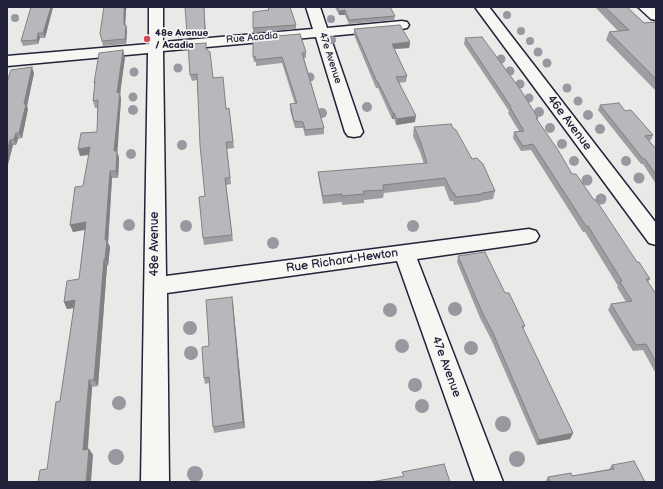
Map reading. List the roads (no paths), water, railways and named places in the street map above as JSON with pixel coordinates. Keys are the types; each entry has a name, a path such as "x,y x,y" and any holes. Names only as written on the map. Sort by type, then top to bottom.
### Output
{"street":[{"name":"48e Avenue","path":"155,482 156,7"},
{"name":"47e Avenue","path":"313,7 354,132"},
{"name":"46e Avenue","path":"482,7 656,238"},
{"path":"645,7 656,16"},
{"name":"Rue Acadia","path":"7,61 402,25"},
{"name":"Rue Richard-Hewton","path":"155,286 529,236"},
{"name":"47e Avenue","path":"404,252 489,482"}],"place":[{"name":"48e Avenue / Acadia","path":"147,39"}]}
